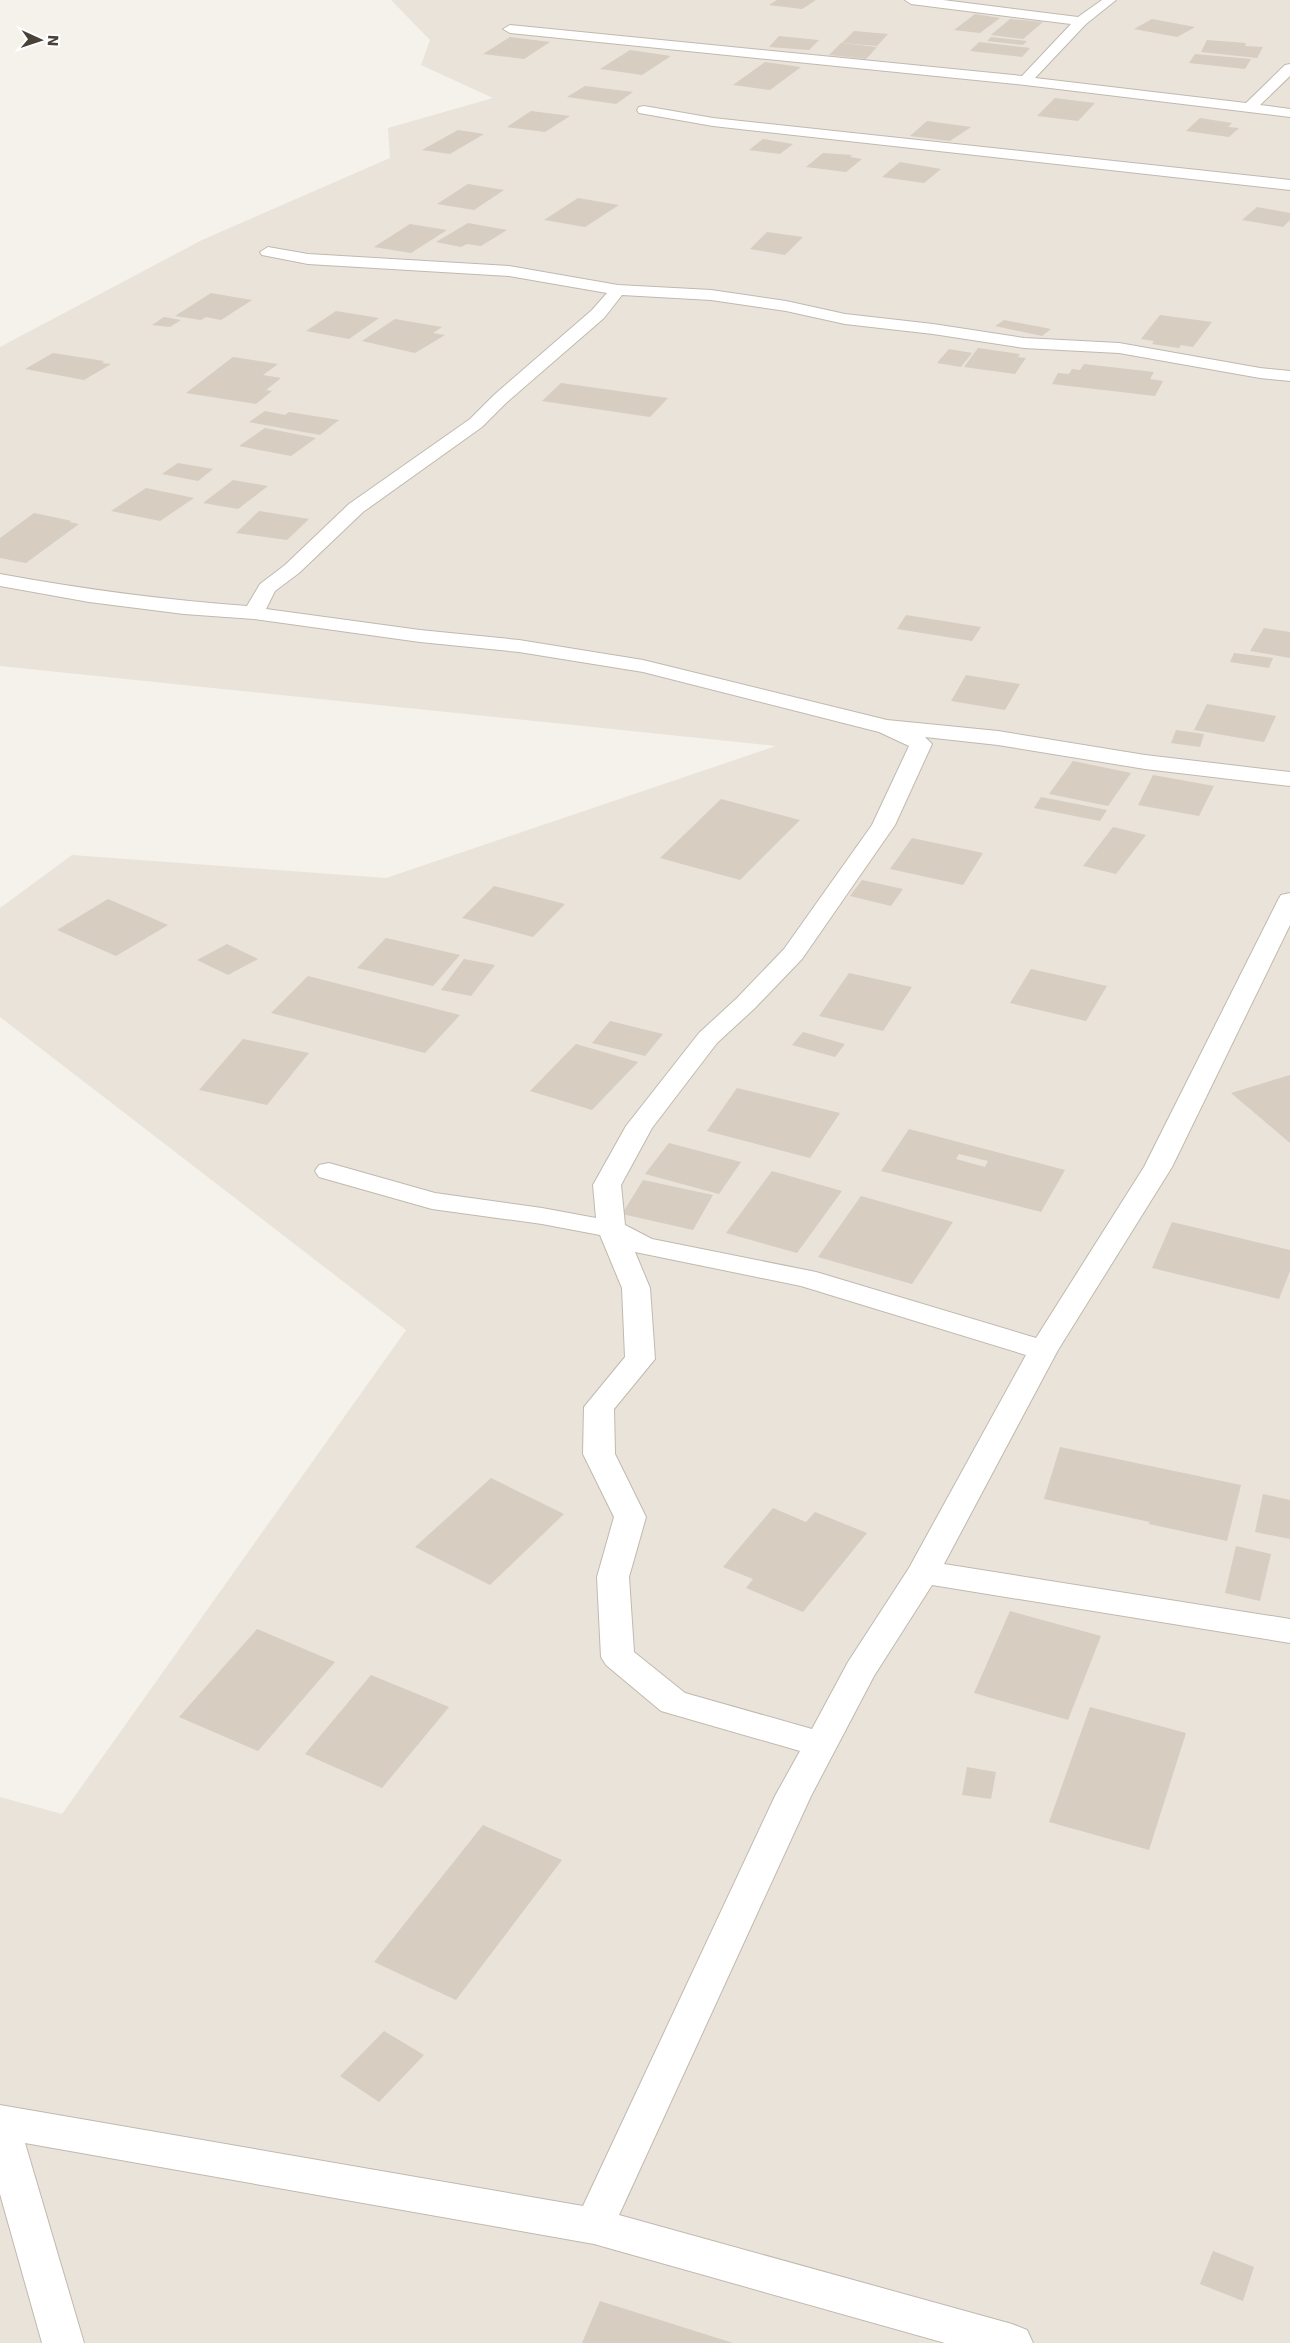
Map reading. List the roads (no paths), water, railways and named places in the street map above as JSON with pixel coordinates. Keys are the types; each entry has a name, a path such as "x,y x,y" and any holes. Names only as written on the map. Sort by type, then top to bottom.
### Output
{"street":[{"path":"911,0 1082,21"},
{"path":"1025,81 1082,21 1110,0"},
{"path":"510,29 1025,81 1290,113"},
{"path":"1248,109 1290,68"},
{"path":"644,110 713,122 1290,185"},
{"path":"268,252 308,260 509,271 618,290 711,295 786,306 845,319 933,329 1024,343 1120,348 1185,358 1260,373 1290,376"},
{"path":"254,613 267,588 292,569 356,508 476,423 500,399 598,314 618,290"},
{"path":"0,580 108,599 184,608 254,613 420,636 519,646 643,666 887,727 998,738 1145,762 1290,779"},
{"path":"821,1744 673,1702 618,1657 613,1577 630,1517 599,1454 599,1407 640,1359 636,1288 611,1229 607,1185 639,1126 708,1038 746,1004 792,954 883,825 922,744 887,727"},
{"path":"594,2226 793,1796 860,1672 923,1572 1043,1350 1158,1167 1290,900"},
{"path":"329,1171 432,1201 542,1216 611,1229 644,1246 806,1278 1043,1350"},
{"path":"923,1572 1290,1631"},
{"path":"63,2343 0,2123 594,2226 1012,2343"}]}
